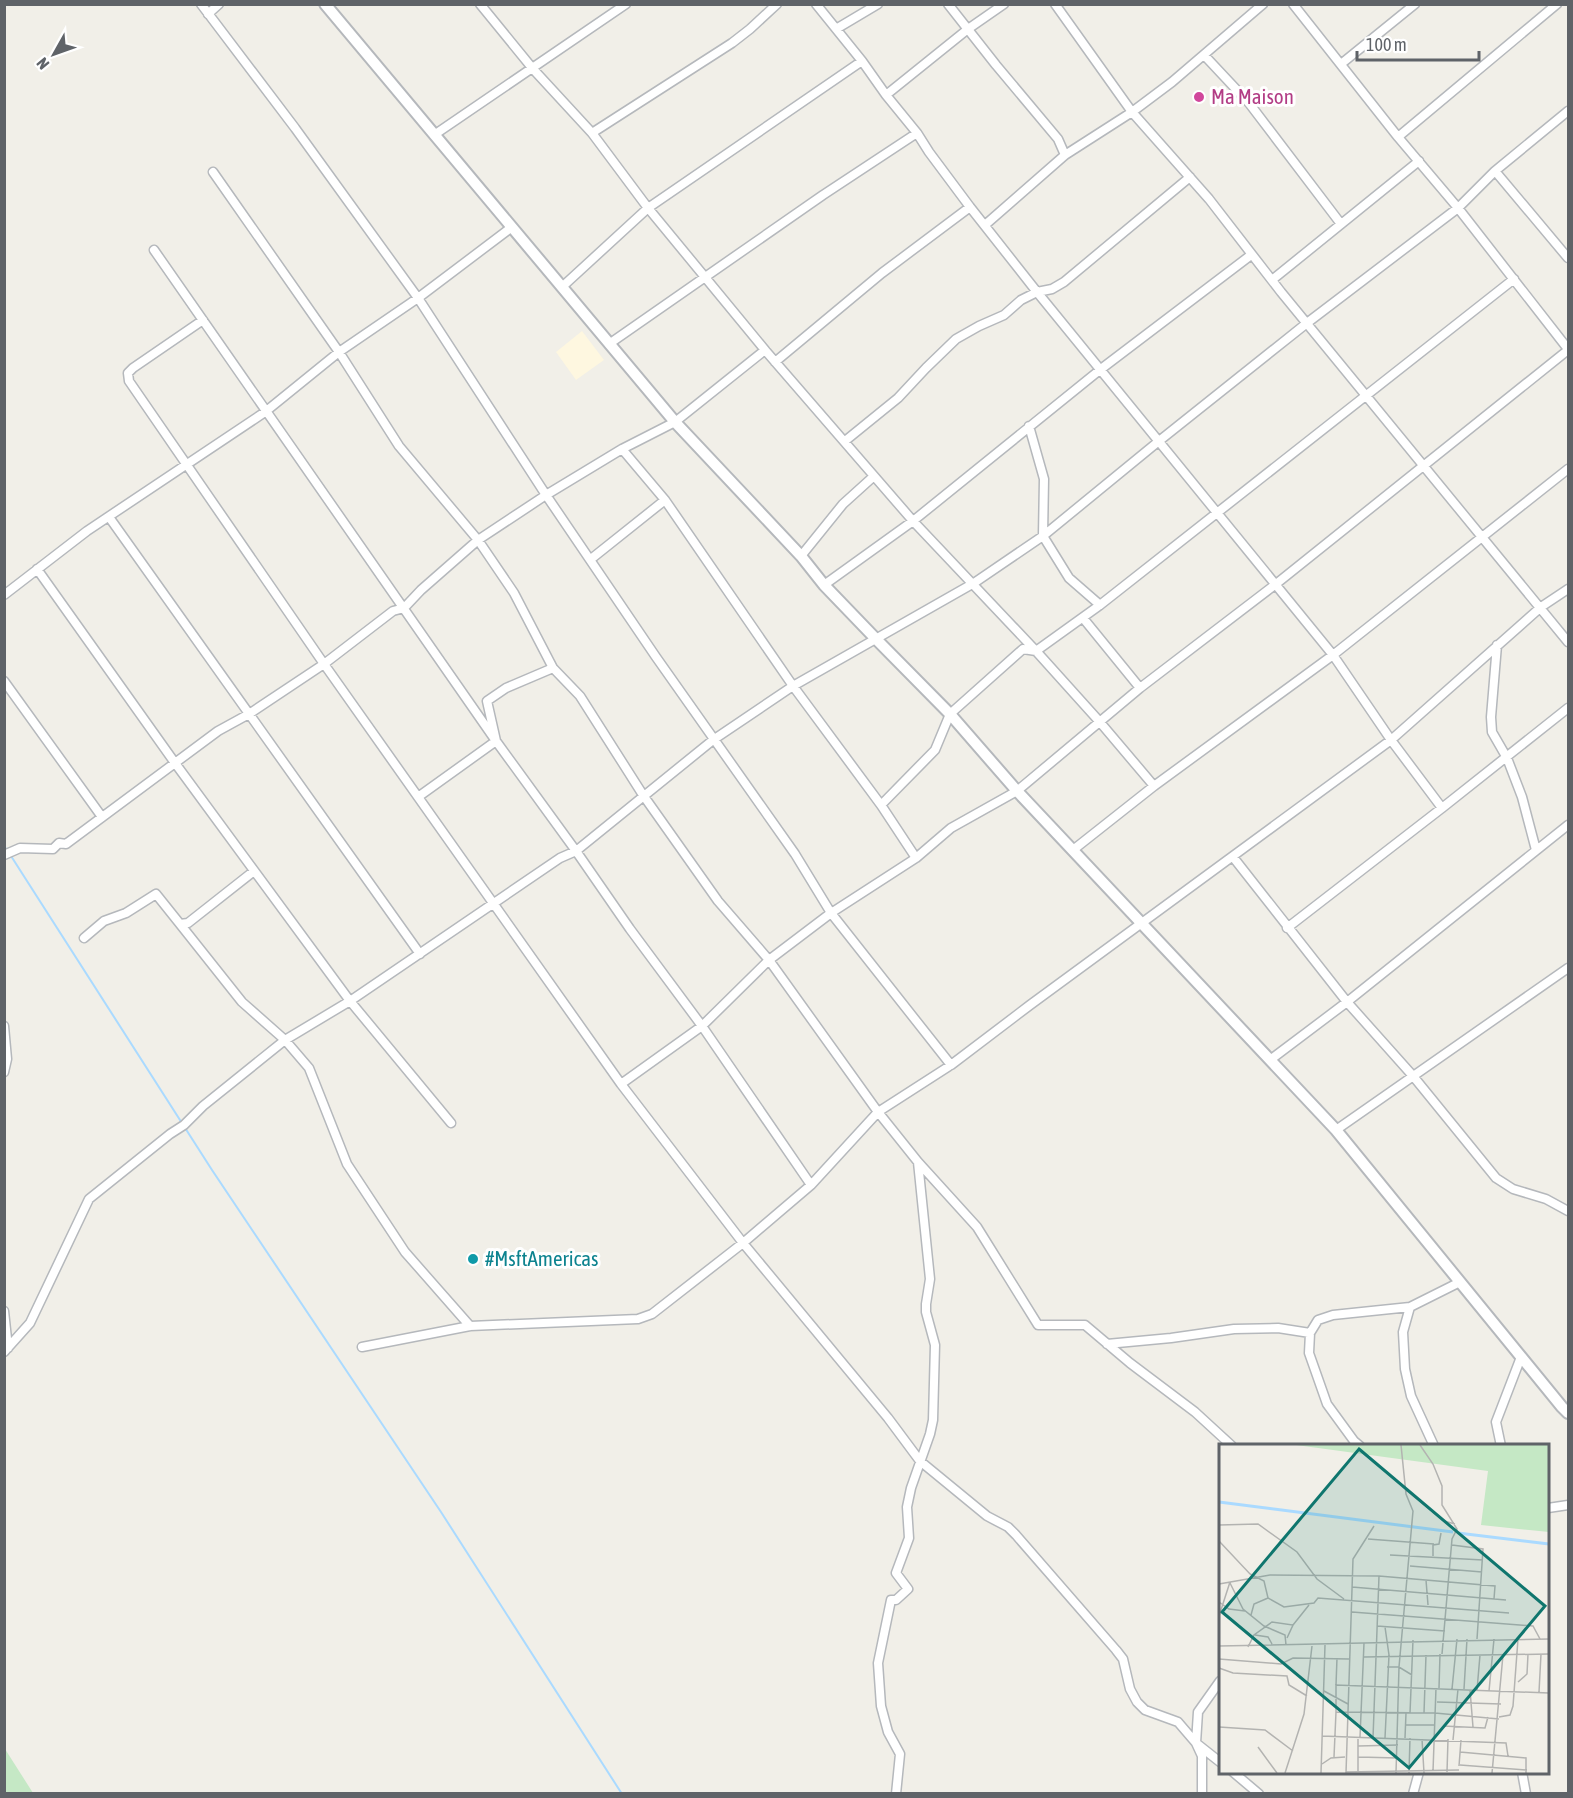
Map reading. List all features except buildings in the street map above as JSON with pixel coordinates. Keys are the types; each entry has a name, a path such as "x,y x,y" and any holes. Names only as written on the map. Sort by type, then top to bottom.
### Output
{"street":[{"path":"201,4 295,128 418,298 546,495 713,740 795,854 831,913 951,1065"},
{"path":"208,14 219,4"},
{"path":"325,4 675,422 801,556 824,585 950,714 1017,791 1336,1130 1569,1413"},
{"path":"480,4 533,69 592,133 648,208 765,350 913,521 1036,651 1154,786"},
{"path":"434,135 626,4"},
{"path":"592,133 732,43 777,4"},
{"path":"816,4 1037,292 1333,655 1391,740 1442,808"},
{"path":"836,29 878,4"},
{"path":"948,4 1058,139 1065,155"},
{"path":"886,95 968,29 1004,4"},
{"path":"1055,4 1132,112 1209,199 1251,255 1569,642"},
{"path":"985,225 1065,155 1132,112 1172,82 1263,4"},
{"path":"621,1084 702,1026 770,960 831,913 916,858 951,828 1017,791 1140,688 1276,584 1569,350 1515,279 1398,137 1293,4"},
{"path":"1341,64 1416,4"},
{"path":"1398,137 1557,4"},
{"path":"1204,54 1249,103 1341,224"},
{"path":"562,287 648,208 862,61"},
{"path":"6,1350 30,1323 89,1199 184,1125 203,1106 285,1040 350,1001 560,858 576,851 713,740 793,686 974,583 1043,536 1308,323 1458,208 1495,171 1567,115"},
{"path":"609,344 917,133"},
{"path":"1272,280 1419,161"},
{"path":"1495,171 1569,258"},
{"path":"213,172 339,352 399,446 478,540 514,593 552,668 580,696 644,795 718,901 770,960 878,1112 918,1162 977,1227 1038,1325 1085,1325 1195,1412 1230,1444"},
{"path":"845,441 898,398 956,339 1004,315 1021,300 1037,292 1052,289 1064,282 1190,177"},
{"path":"776,362 882,273 970,207"},
{"path":"4,596 109,517 265,412 339,352 418,298 512,227"},
{"path":"154,250 496,741 702,1026 812,1185"},
{"path":"824,585 913,521 1101,369 1251,255"},
{"path":"881,805 935,750 950,714 1023,649 1036,651 1083,618 1515,279"},
{"path":"202,320 128,373 129,381 324,664 621,1084 743,1243 888,1418 920,1461 987,1516 1008,1527 1016,1535 1116,1650 1122,1659 1130,1689 1137,1702 1145,1710 1178,1722 1196,1743 1219,1760"},
{"path":"4,855 20,848 53,849 59,843 66,844 218,731 249,714 324,664 393,611 404,608 478,540 622,449 675,422 765,350"},
{"path":"1029,426 1044,479 1043,536 1069,578 1100,605"},
{"path":"622,449 665,500 793,686 881,805 916,858"},
{"path":"1073,850 1154,786 1333,655 1569,469"},
{"path":"801,556 843,504 874,476"},
{"path":"591,560 665,500"},
{"path":"109,517 420,954"},
{"path":"37,569 175,763 350,1001 451,1123"},
{"path":"362,1347 470,1326 645,1317 743,1243 812,1185 878,1112 951,1065 1391,740 1497,645 1542,607 1569,589"},
{"path":"1083,618 1140,688"},
{"path":"1497,645 1491,717 1492,732 1507,758 1522,797 1536,850"},
{"path":"496,741 487,701 506,688 552,668"},
{"path":"4,681 102,816"},
{"path":"1287,928 1569,708"},
{"path":"418,797 496,741"},
{"path":"1270,1060 1347,1002 1569,825"},
{"path":"1233,857 1347,1002 1466,1138 1496,1178 1513,1189 1546,1199 1569,1211"},
{"path":"180,924 189,923 254,871"},
{"path":"84,938 104,921 126,913 156,894 242,1002 285,1040 309,1068 347,1164 405,1252 470,1326"},
{"path":"1336,1130 1569,969"},
{"path":"4,1026 7,1059 4,1072"},
{"path":"896,1794 900,1754 888,1732 881,1706 878,1663 891,1600 896,1600 908,1588 896,1573 909,1538 907,1507 911,1488 933,1420 935,1353 934,1337 926,1312 930,1279 918,1162"},
{"path":"1358,1444 1327,1404 1310,1353 1310,1333 1318,1320 1333,1315 1410,1307 1460,1282"},
{"path":"1410,1307 1403,1332 1405,1369 1412,1396 1433,1444"},
{"path":"4,1311 6,1350"},
{"path":"1107,1344 1234,1329 1278,1328 1310,1333"},
{"path":"1501,1444 1496,1422 1521,1357"},
{"path":"1549,1507 1569,1505"},
{"path":"1202,1794 1202,1756 1196,1743 1198,1712 1219,1684"},
{"path":"1234,1774 1259,1794"},
{"path":"1413,1794 1419,1774"},
{"path":"1522,1774 1526,1794"}],"shaded area":[{"path":"582,331 604,360 576,380 556,352"}],"green space":[{"path":"5,1749 33,1793 5,1793"}],"waterway":[{"path":"4,846 8,851"},
{"path":"11,856 212,1170 441,1512 622,1794"}],"place":[{"name":"Ma Maison","path":"1199,97"},
{"name":"#MsftAmericas","path":"473,1259"}]}
